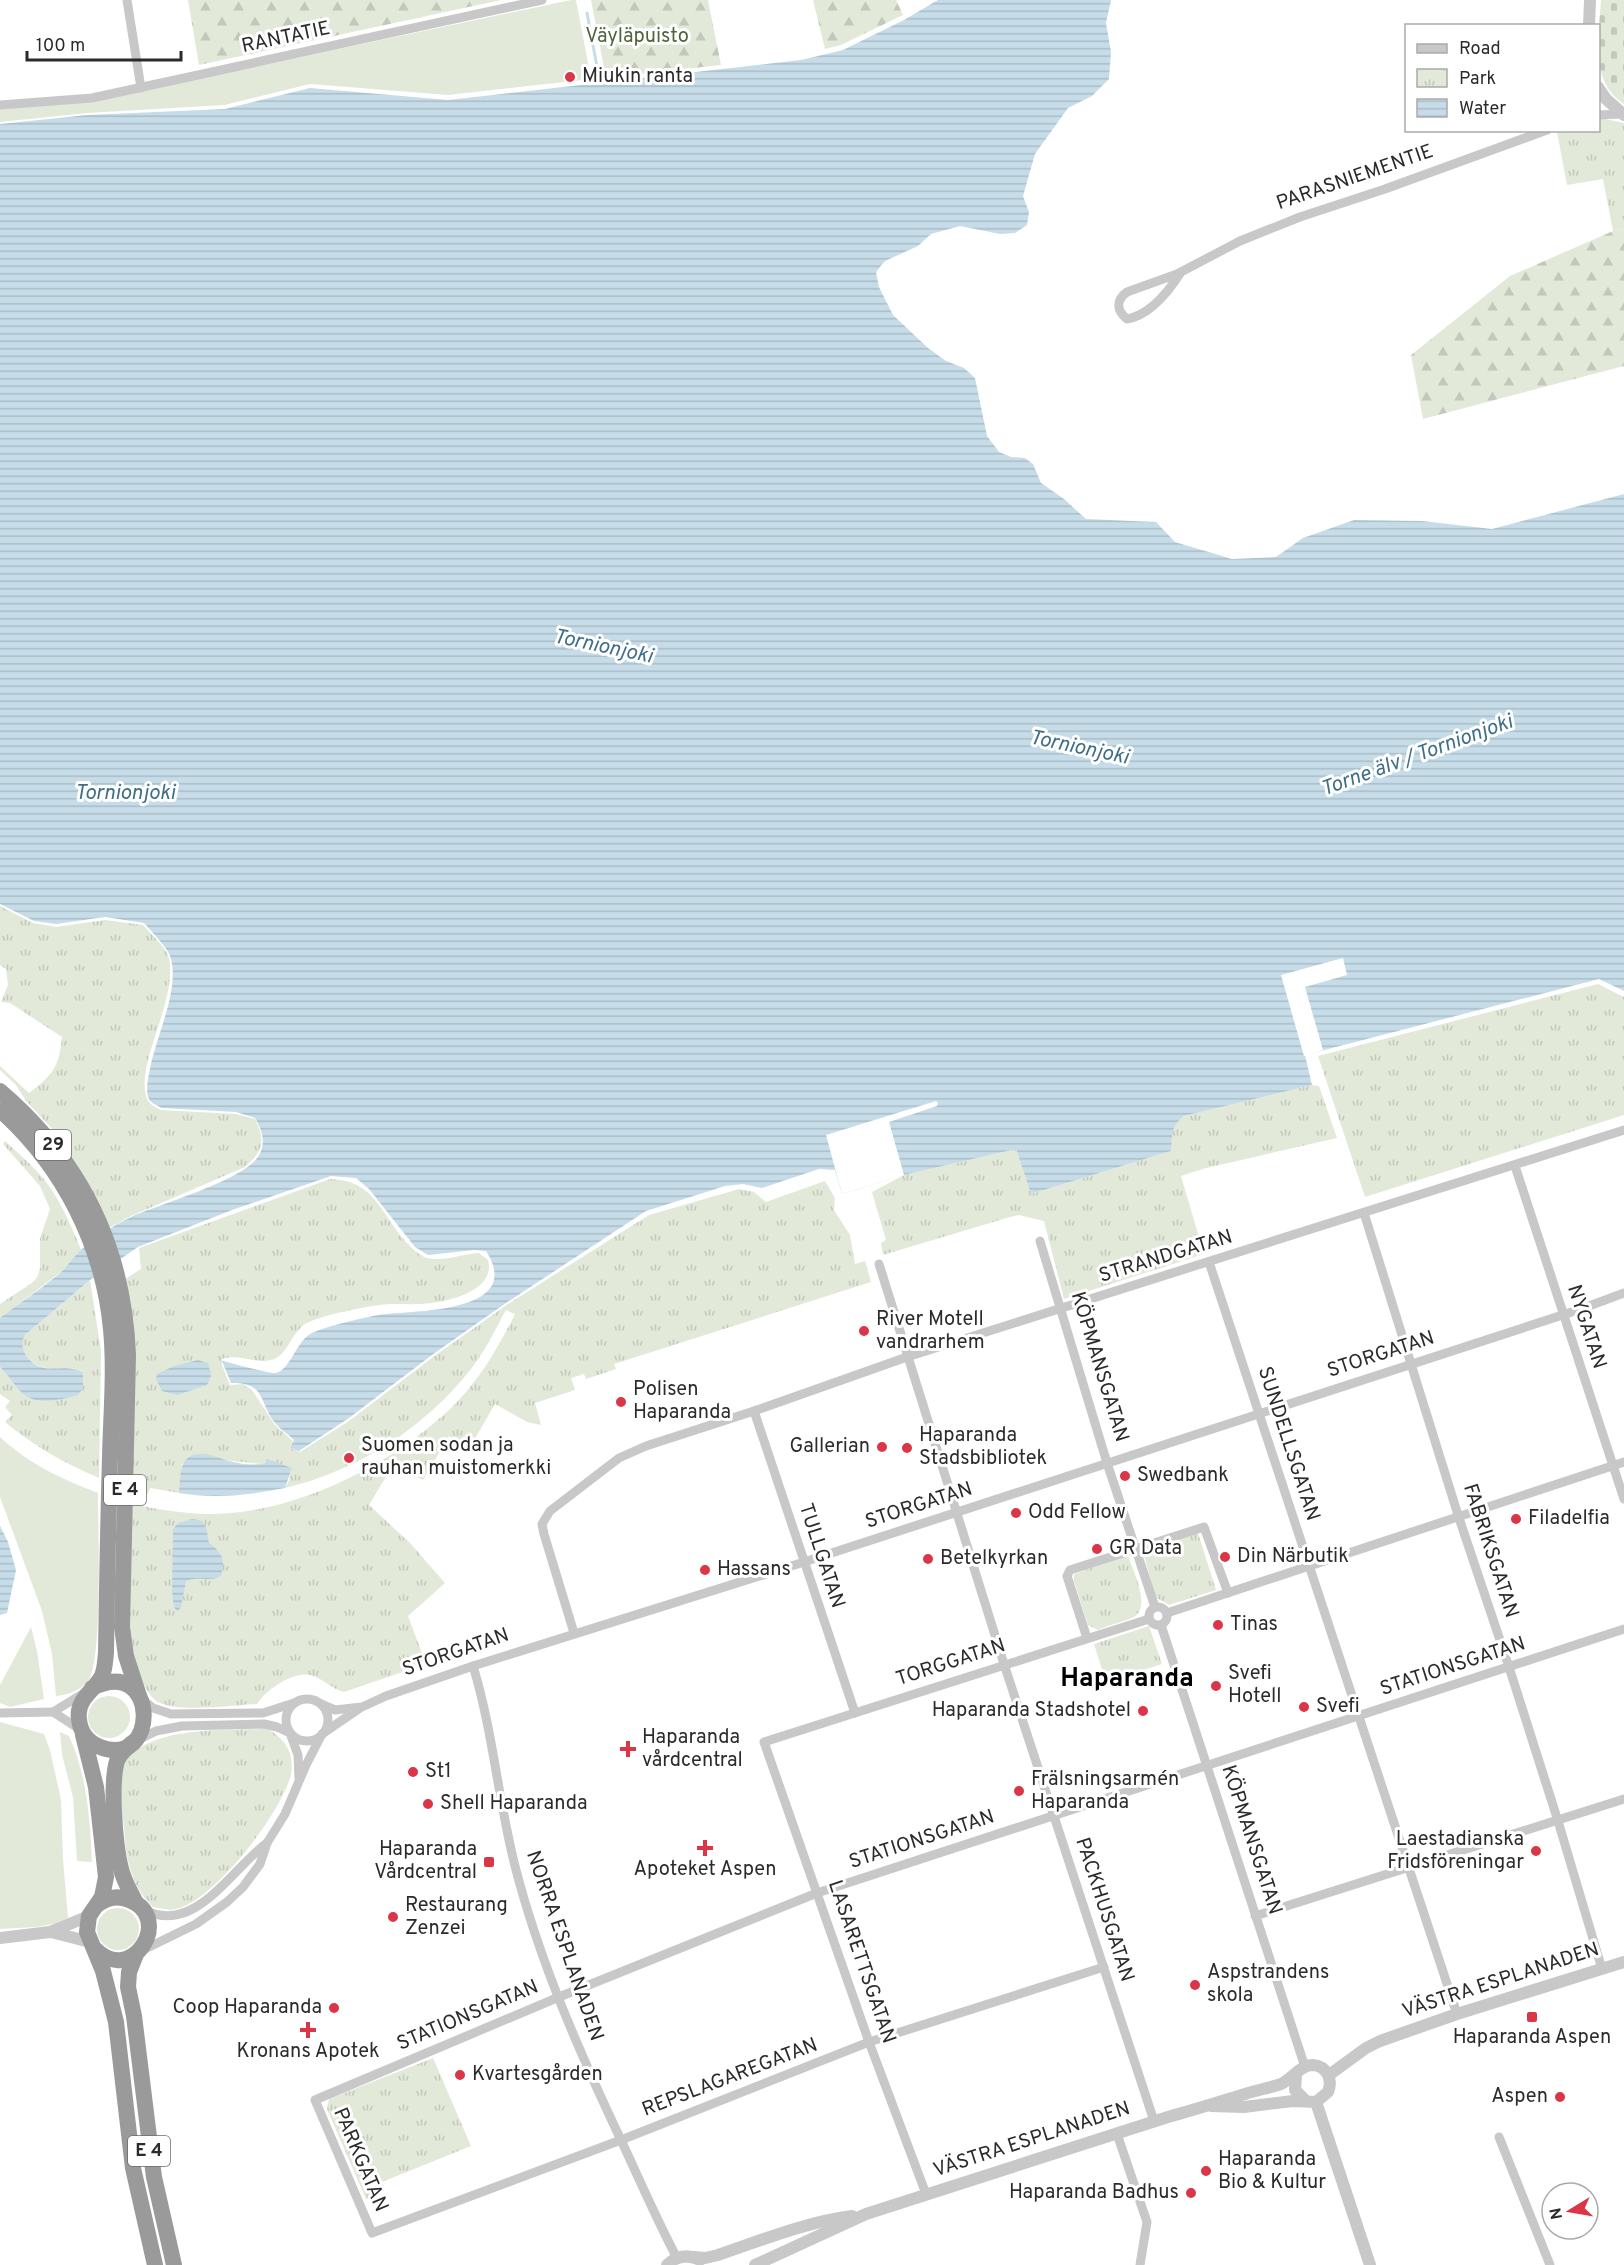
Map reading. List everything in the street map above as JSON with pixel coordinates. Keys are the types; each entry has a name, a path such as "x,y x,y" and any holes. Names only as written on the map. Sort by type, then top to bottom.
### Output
{"highway":[{"name":"29","path":"0,1091 23,1111 48,1138 79,1182 87,1214"},
{"name":"29","path":"0,1110 35,1146 87,1214"},
{"name":"E 4","path":"87,1214 119,1283 125,1318 128,1355 122,1627 126,1656 144,1708 145,1720 141,1731 117,1762 114,1781 114,1812 121,1870 148,1919 149,1933 145,1944 136,1954 129,1972 128,1986 134,2016 154,2177 174,2265"},
{"name":"E 4","path":"101,1248 111,1329 112,1363 106,1653 102,1676 83,1699 79,1710 81,1731 93,1770 105,1867 104,1891 87,1928 110,1996 116,2022 133,2168 155,2265"},
{"path":"92,1689 105,1683 116,1682 129,1687 139,1696"},
{"path":"81,1731 90,1741 104,1748 119,1749 132,1743"},
{"path":"94,1910 106,1900 117,1898 139,1905"},
{"path":"92,1946 104,1956 114,1959 124,1959 136,1954"}],"street":[{"path":"127,0 141,88"},
{"name":"RANTATIE","path":"0,105 92,98 542,0"},
{"path":"1589,24 1590,0"},
{"path":"1600,89 1606,99 1622,115"},
{"path":"1600,115 1622,115"},
{"name":"PARASNIEMENTIE","path":"1181,272 1163,295 1140,316 1127,319 1121,314 1118,306 1120,297 1127,292 1181,272 1240,241 1542,132"},
{"name":"STRANDGATAN","path":"574,1634 543,1524 546,1514 619,1458 646,1446 907,1357 1624,1130"},
{"name":"NYGATAN","path":"1515,1166 1624,1499"},
{"name":"FABRIKSGATAN","path":"1364,1213 1458,1515 1558,1821 1602,1969"},
{"name":"KÖPMANSGATAN","path":"1040,1241 1107,1463 1155,1607"},
{"name":"SUNDELLSGATAN","path":"1209,1262 1457,2014"},
{"name":"PACKHUSGATAN","path":"879,1264 1004,1664 1154,2121"},
{"name":"STORGATAN","path":"290,1733 303,1741 312,1740 362,1707 386,1696 473,1666 1258,1415 1624,1293"},
{"name":"TULLGATAN","path":"754,1411 855,1713"},
{"path":"1167,1613 1624,1462"},
{"path":"1088,1638 1067,1576 1070,1570 1136,1548 1204,1527 1228,1593"},
{"path":"1155,1607 1161,1607 1167,1613 1167,1619 1161,1625 1155,1625 1149,1619 1149,1612 1155,1607"},
{"name":"TORGGATAN","path":"764,1742 1149,1619"},
{"name":"KÖPMANSGATAN","path":"1161,1625 1255,1916 1301,2071"},
{"name":"STATIONSGATAN","path":"315,2100 559,1997 817,1893 1624,1629"},
{"name":"NORRA ESPLANADEN","path":"473,1666 482,1696 515,1867 527,1907 592,2080 621,2140 672,2261"},
{"path":"0,1713 53,1712 92,1689"},
{"path":"139,1696 153,1708 171,1714 263,1713 294,1703"},
{"name":"STORGATAN","path":"299,1780 298,1755 286,1717 288,1709 294,1703 310,1699 335,1710 362,1707"},
{"name":"STORGATAN","path":"136,1954 196,1924 227,1902 243,1887 255,1871 326,1727 328,1719 321,1704"},
{"path":"53,1712 81,1731"},
{"path":"132,1743 156,1731 182,1726 264,1724 290,1733"},
{"name":"LASARETTSGATAN","path":"764,1742 869,2042 926,2194"},
{"path":"1255,1916 1624,1799"},
{"name":"STORGATAN","path":"139,1905 158,1915 168,1917 190,1909 216,1891 252,1854 267,1843"},
{"path":"0,1938 50,1932 94,1910"},
{"path":"50,1932 92,1946"},
{"name":"VÄSTRA ESPLANADEN","path":"1329,2075 1373,2044 1457,2014 1624,1962"},
{"name":"REPSLAGAREGATAN","path":"372,2233 621,2140 869,2042 1104,1967"},
{"path":"1311,2101 1328,2092 1331,2082 1329,2075 1319,2066 1301,2071 1295,2090 1311,2101 1370,2265"},
{"name":"VÄSTRA ESPLANADEN","path":"755,2265 866,2214 1154,2121 1211,2106 1282,2083 1301,2071"},
{"name":"PARKGATAN","path":"315,2100 372,2233"},
{"name":"VÄSTRA ESPLANADEN","path":"1211,2106 1244,2107 1311,2101"},
{"path":"1117,2134 1147,2222 1140,2265"},
{"path":"1499,2137 1550,2265"},
{"name":"VÄSTRA ESPLANADEN","path":"672,2261 700,2261 801,2227 833,2218 866,2214"}],"green space":[{"path":"188,0 501,0 199,65"},
{"name":"Väyläpuisto","path":"576,0 591,79 448,95 310,84 224,105 87,113 0,122 0,109 92,101"},
{"name":"Väyläpuisto","path":"591,0 708,0 721,65 606,78"},
{"path":"813,0 896,0 903,15 841,45 825,49"},
{"path":"1601,0 1624,0 1624,104 1605,83 1600,64"},
{"path":"1600,118 1624,123 1624,229 1613,231 1603,179 1567,185 1557,132 1600,132"},
{"path":"1624,229 1624,366 1423,419 1411,355 1510,276 1613,231"},
{"path":"0,906 33,923 56,927 105,920 143,925 167,954 170,975 163,1013 146,1069 147,1099 161,1110 236,1114 255,1119 261,1134 261,1145 256,1156 245,1167 131,1216 109,1228 90,1189 54,1131 26,1101 16,1085 0,1070 0,1066 29,1093 44,1081 57,1063 62,1037 10,1003 1,1002 8,985 6,969 0,965"},
{"path":"1598,984 1624,997 1624,1115 1365,1197 1318,1056"},
{"path":"1312,1085 1319,1086 1337,1138 1206,1168 1181,1176 1204,1254 1064,1299 1044,1221 1019,1215 883,1255 881,1243 886,1240 872,1192 904,1175 1016,1149 1031,1194 1171,1151 1173,1132 1176,1124 1184,1116"},
{"path":"5,1141 34,1168 49,1186 65,1212 81,1250 61,1272 0,1318 0,1304 32,1283 38,1276 40,1238 50,1209 40,1186 3,1144"},
{"path":"330,1179 357,1185 366,1191 405,1241 421,1255 439,1259 479,1253 488,1260 489,1271 484,1281 476,1288 452,1299 439,1302 372,1306 311,1321 300,1328 281,1354 271,1360 259,1361 234,1357 222,1359 230,1385 244,1384 252,1390 275,1425 293,1441 290,1448 300,1452 349,1421 508,1304 649,1215 739,1189 754,1192 766,1202 825,1181 835,1198 834,1210 850,1235 855,1264 865,1261 871,1282 614,1364 616,1369 586,1379 584,1374 571,1378 575,1390 535,1403 541,1425 527,1422 495,1404 470,1447 449,1436 423,1480 393,1465 369,1505 410,1543 445,1583 408,1616 426,1664 344,1692 315,1676 303,1675 280,1683 257,1704 189,1708 163,1704 155,1700 145,1688 130,1640 130,1503 180,1512 230,1513 260,1509 291,1501 353,1476 410,1442 457,1402 489,1360 515,1314 506,1310 471,1369 433,1410 388,1444 338,1471 285,1488 289,1481 291,1468 267,1462 260,1464 225,1460 185,1461 182,1465 179,1493 150,1488 148,1494 131,1490 125,1279 141,1269 139,1248"},
{"path":"90,1280 101,1351 99,1478 50,1453 5,1422 12,1415 5,1407 10,1401 0,1394 0,1367 6,1372 77,1369 50,1369 32,1362 25,1355 23,1341 25,1335"},
{"path":"0,1437 22,1455 46,1470 98,1493 98,1622 93,1669 85,1684 65,1694 56,1696 52,1654 42,1611 0,1497"},
{"path":"1198,1533 1216,1590 1169,1605 1155,1597 1143,1551"},
{"path":"1128,1555 1141,1597 1139,1612 1134,1617 1098,1630 1088,1625 1074,1581 1074,1574"},
{"path":"1149,1626 1162,1664 1106,1682 1094,1644"},
{"path":"31,1627 44,1699 10,1707 0,1703 0,1685"},
{"path":"109,1696 117,1697 124,1702 129,1709 129,1725 124,1732 117,1737 109,1738 101,1737 94,1732 89,1725 88,1717 89,1709 94,1702 101,1697"},
{"path":"0,1722 44,1734 50,1750 61,1800 68,1918 54,1924 0,1929"},
{"path":"267,1729 283,1741 290,1753 292,1766 285,1790 275,1810 245,1852 209,1890 192,1902 176,1909 153,1907 145,1899 134,1880 126,1849 119,1789 120,1777 127,1760 140,1747 159,1739 205,1731"},
{"path":"60,1732 69,1736 84,1782 92,1862 77,1861 73,1797 62,1755"},
{"path":"118,1908 126,1909 133,1914 138,1921 138,1937 133,1944 126,1949 118,1950 110,1949 103,1944 98,1937 97,1929 98,1921 103,1914 110,1909"},
{"path":"433,2058 471,2146 367,2188 371,2198 366,2199 327,2109 329,2099"}],"water":[{"path":"938,0 1111,0 1106,23 1111,52 1109,79 1092,96 1068,108 1035,154 1023,196 1029,212 1027,225 1015,233 1000,234 960,226 931,234 918,246 885,261 876,272 879,287 893,315 928,348 946,361 964,368 975,378 987,436 999,452 1011,457 1025,458 1033,464 1041,483 1064,499 1086,519 1156,522 1175,542 1232,559 1276,557 1303,538 1354,520 1422,521 1492,529 1624,494 1624,991 1599,979 1305,1055 1312,1085 1184,1116 1174,1128 1171,1151 1031,1194 1016,1149 904,1175 842,1194 835,1170 819,1169 762,1188 743,1184 725,1186 646,1211 506,1303 349,1418 299,1451 290,1448 294,1440 276,1424 256,1390 251,1386 231,1383 222,1361 276,1373 286,1366 302,1342 312,1333 372,1316 459,1305 478,1298 491,1287 494,1272 486,1251 474,1250 428,1255 415,1247 369,1189 356,1178 331,1176 232,1210 138,1247 90,1280 25,1335 23,1344 24,1353 34,1364 48,1368 69,1368 83,1373 83,1388 78,1395 59,1399 44,1401 26,1396 0,1367 0,1318 59,1274 81,1250 105,1232 131,1217 235,1175 258,1157 263,1142 255,1118 236,1112 162,1108 149,1099 147,1090 149,1076 170,997 173,969 168,952 144,923 105,917 56,924 34,921 0,904 0,124 87,115 225,109 310,88 448,100 801,60 843,50 904,20"},
{"path":"198,1360 208,1363 211,1376 207,1385 177,1395 162,1391 156,1379 157,1374 174,1366"},
{"path":"206,1454 250,1464 265,1463 267,1459 292,1468 285,1488 232,1495 206,1496 179,1493 181,1471 186,1460 190,1456"},
{"path":"192,1519 204,1524 209,1543 222,1557 223,1565 221,1576 217,1578 186,1581 181,1607 178,1611 174,1608 172,1591 173,1529 178,1523"},
{"path":"0,1526 8,1542 16,1570 7,1613 0,1615"}],"pier":[{"path":"1343,958 1347,975 1305,987 1323,1050 1304,1056 1281,975"},
{"path":"936,1101 937,1106 889,1122 904,1175 842,1194 826,1135"}],"waterway":[{"path":"587,13 600,83"}],"place":[{"name":"Miukin ranta","path":"570,77"},
{"name":"River Motell vandrarhem","path":"864,1331"},
{"name":"Polisen Haparanda","path":"621,1402"},
{"name":"Gallerian","path":"882,1447"},
{"name":"Haparanda Stadsbibliotek","path":"907,1448"},
{"name":"Suomen sodan ja rauhan muistomerkki","path":"349,1458"},
{"name":"Swedbank","path":"1125,1476"},
{"name":"Odd Fellow","path":"1016,1513"},
{"name":"Filadelfia","path":"1516,1519"},
{"name":"GR Data","path":"1097,1549"},
{"name":"Din Närbutik","path":"1225,1557"},
{"name":"Betelkyrkan","path":"928,1559"},
{"name":"Hassans","path":"705,1570"},
{"name":"Tinas","path":"1218,1625"},
{"name":"Svefi Hotell","path":"1216,1686"},
{"name":"Svefi","path":"1304,1707"},
{"name":"Haparanda Stadshotel","path":"1143,1711"},
{"name":"Haparanda vårdcentral","path":"628,1749"},
{"name":"St1","path":"413,1772"},
{"name":"Frälsningsarmén Haparanda","path":"1019,1791"},
{"name":"Shell Haparanda","path":"428,1804"},
{"name":"Apoteket Aspen","path":"705,1848"},
{"name":"Laestadianska Fridsföreningar","path":"1536,1851"},
{"name":"Haparanda Vårdcentral","path":"489,1862"},
{"name":"Restaurang Zenzei","path":"393,1917"},
{"name":"Aspstrandens skola","path":"1195,1985"},
{"name":"Coop Haparanda","path":"334,2008"},
{"name":"Haparanda Aspen","path":"1532,2017"},
{"name":"Kronans Apotek","path":"308,2030"},
{"name":"Kvartesgården","path":"460,2075"},
{"name":"Aspen","path":"1560,2097"},
{"name":"Haparanda Bio & Kultur","path":"1206,2171"},
{"name":"Haparanda Badhus","path":"1191,2193"}],"district":[{"name":"Haparanda","path":"1127,1679"}],"water label":[{"name":"Tornionjoki","path":"603,647"},
{"name":"Tornionjoki","path":"1079,748"},
{"name":"Torne älv / Tornionjoki","path":"1417,756"},
{"name":"Tornionjoki","path":"125,793"}]}
